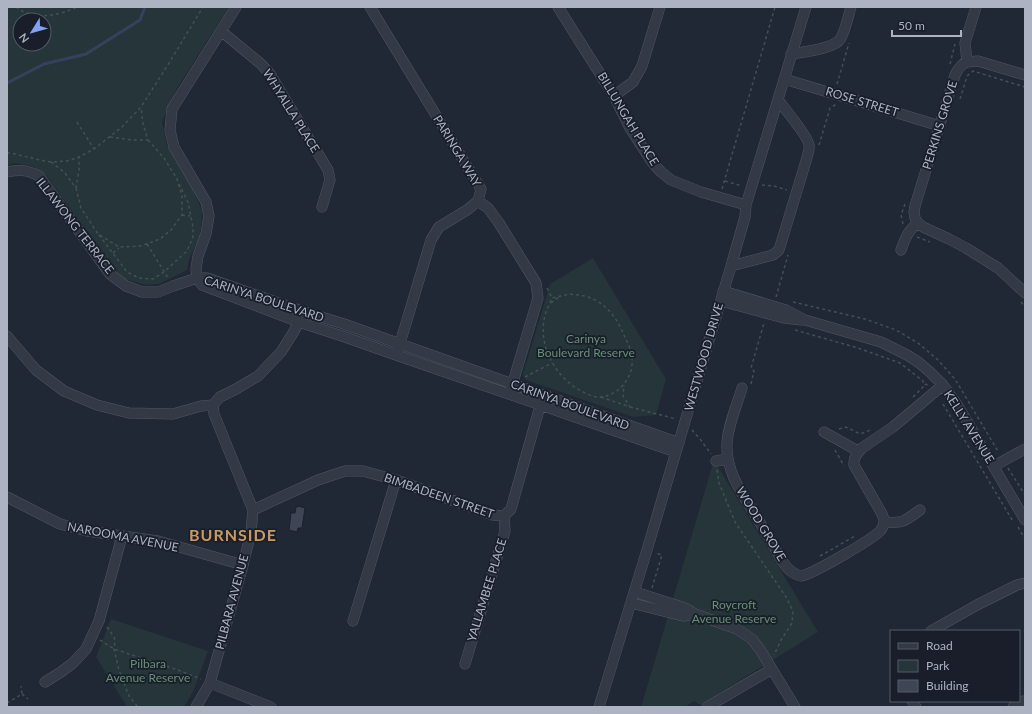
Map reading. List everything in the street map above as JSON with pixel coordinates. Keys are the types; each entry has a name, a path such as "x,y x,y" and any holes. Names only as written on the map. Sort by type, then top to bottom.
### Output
{"street":[{"path":"197,278 196,270 198,256 206,234 209,216 206,202 174,147 170,130 172,109 236,7"},
{"name":"PARINGA WAY","path":"370,7 481,189 478,201 467,210 439,227 431,240 396,355"},
{"name":"BILLUNGAH PLACE","path":"558,7 614,96 630,128 652,162 661,172 671,180 701,192 746,205"},
{"path":"614,96 633,82 642,66 660,7"},
{"name":"WESTWOOD DRIVE","path":"599,707 635,592 731,266 745,217 746,205 806,7"},
{"path":"791,54 830,47 838,42 842,35 851,7"},
{"path":"976,7 965,43 967,62 978,61 1025,75"},
{"name":"WHYALLA PLACE","path":"221,32 262,64 270,74 328,170 330,180 322,207"},
{"name":"PERKINS GROVE","path":"918,223 914,216 915,206 956,72 967,62"},
{"name":"ROSE STREET","path":"784,79 940,126"},
{"path":"731,266 773,255 779,250 806,161 809,146 808,142 778,100"},
{"name":"ILLAWONG TERRACE","path":"7,172 19,170 31,172 39,176 110,274 126,286 142,292 158,292 197,278"},
{"path":"478,201 488,208 500,223 536,283 538,298 516,382 509,394"},
{"path":"901,250 908,232 918,223 926,229 949,238 990,263 1004,273 1023,297"},
{"name":"CARINYA BOULEVARD","path":"197,278 202,285 302,311 344,324 457,364 516,382 580,414"},
{"name":"CARINYA BOULEVARD","path":"245,296 299,322 358,341 540,405 580,414 677,447"},
{"name":"KELLY AVENUE","path":"722,296 786,310 805,320 881,342 918,362 930,372 939,388 958,406 994,466 1021,523"},
{"path":"7,336 36,370 64,391 97,405 129,413 173,414 201,406 213,405 220,397 258,376 281,352 299,322 302,311"},
{"path":"342,336 344,324"},
{"path":"358,341 361,330"},
{"path":"455,376 457,364"},
{"name":"WOOD GROVE","path":"746,386 728,434 728,459 732,475 739,488 787,567 797,575 807,575 872,538 885,522"},
{"path":"920,510 906,520 895,523 885,522 854,465 854,458 858,451 893,427 939,388"},
{"name":"BIMBADEEN STREET","path":"253,510 318,480 345,471 363,471 396,480 493,516 504,516 510,509 543,395"},
{"name":"PILBARA AVENUE","path":"196,707 210,683 243,566 251,532 253,510 214,414 213,405"},
{"path":"829,434 858,451"},
{"path":"994,466 1025,449"},
{"path":"716,461 728,459"},
{"path":"353,621 396,480"},
{"name":"NAROOMA AVENUE","path":"7,497 60,524 87,531 158,542 243,566"},
{"name":"YALLAMBEE PLACE","path":"465,664 505,531 504,516"},
{"path":"45,682 73,663 86,649 93,636 99,621 122,536"},
{"path":"933,630 977,605 1021,584 1025,578"},
{"path":"635,592 685,608 695,614 737,629 752,639 772,668 795,707"},
{"path":"631,603 683,616 695,614"},
{"path":"707,707 772,668"},
{"path":"210,683 271,707"},
{"path":"1012,707 1023,701"}],"path":[{"path":"16,7 27,14 46,16 61,14 77,7"},
{"path":"7,153 50,162 67,161 79,157 94,149 122,127 141,107 204,7"},
{"path":"721,192 775,7"},
{"path":"837,84 849,44"},
{"path":"948,68 955,45"},
{"path":"960,99 967,76 973,71 1025,87"},
{"path":"838,80 841,86"},
{"path":"50,162 64,172 76,188 81,208 98,234 127,272 139,278 153,279 164,272 187,251 193,237 193,227 188,202 177,179 164,158 148,140 143,124 141,107"},
{"path":"77,122 94,149"},
{"path":"110,136 132,140 148,140"},
{"path":"76,188 79,170 79,157"},
{"path":"98,234 119,247 142,246 160,239 171,230 182,215 182,196 177,179"},
{"path":"724,181 742,186"},
{"path":"762,185 774,186 793,191"},
{"path":"905,203 902,215 904,227 908,232 935,244"},
{"path":"182,215 190,216"},
{"path":"147,244 172,286"},
{"path":"113,253 119,247"},
{"path":"630,406 624,396 624,385 630,372 632,358 628,343 619,323 605,306 588,297 570,294 552,298 545,313 543,326 545,345 552,363 560,374 572,385 585,393 685,422 716,461 719,483 735,522 786,597 793,611 792,623 773,656"},
{"path":"1023,297 1025,307"},
{"path":"746,386 754,371 752,368 764,321"},
{"path":"793,329 858,348 900,363 923,381 923,388 911,398"},
{"path":"516,382 552,363"},
{"path":"923,384 939,388 940,398 1014,522"},
{"path":"601,397 613,393 624,385"},
{"path":"844,466 832,445 829,434 836,432 841,428 847,428 856,433 862,434 875,427"},
{"path":"1021,523 1025,539"},
{"path":"816,559 860,533"},
{"path":"647,550 662,555 652,590"},
{"path":"99,621 108,627 112,633 115,641 114,649 119,670 129,696 138,707"},
{"path":"93,636 114,649 178,670 210,683"},
{"path":"21,686 22,694 28,699"},
{"path":"7,703 22,694"}],"green space":[{"path":"7,7 229,7 176,90 162,122 167,145 190,182 202,211 200,236 189,260 187,270 159,284 145,285 122,278 46,175 32,166 14,163 7,166"},
{"name":"Carinya Boulevard Reserve","path":"593,258 666,379 656,415 633,417 526,380 523,374 550,284"},
{"name":"Roycroft Avenue Reserve","path":"714,460 818,632 700,705 694,701 685,707 641,707"},
{"name":"Pilbara Avenue Reserve","path":"111,619 208,651 193,692 184,707 127,707 96,657"}],"building":[{"path":"298,506 305,508 302,528 298,528 297,532 289,530 291,513 295,513 296,507"}],"waterway":[{"path":"7,83 44,64 86,54 140,20 145,7"}],"district":[{"name":"BURNSIDE","path":"233,535"}]}
